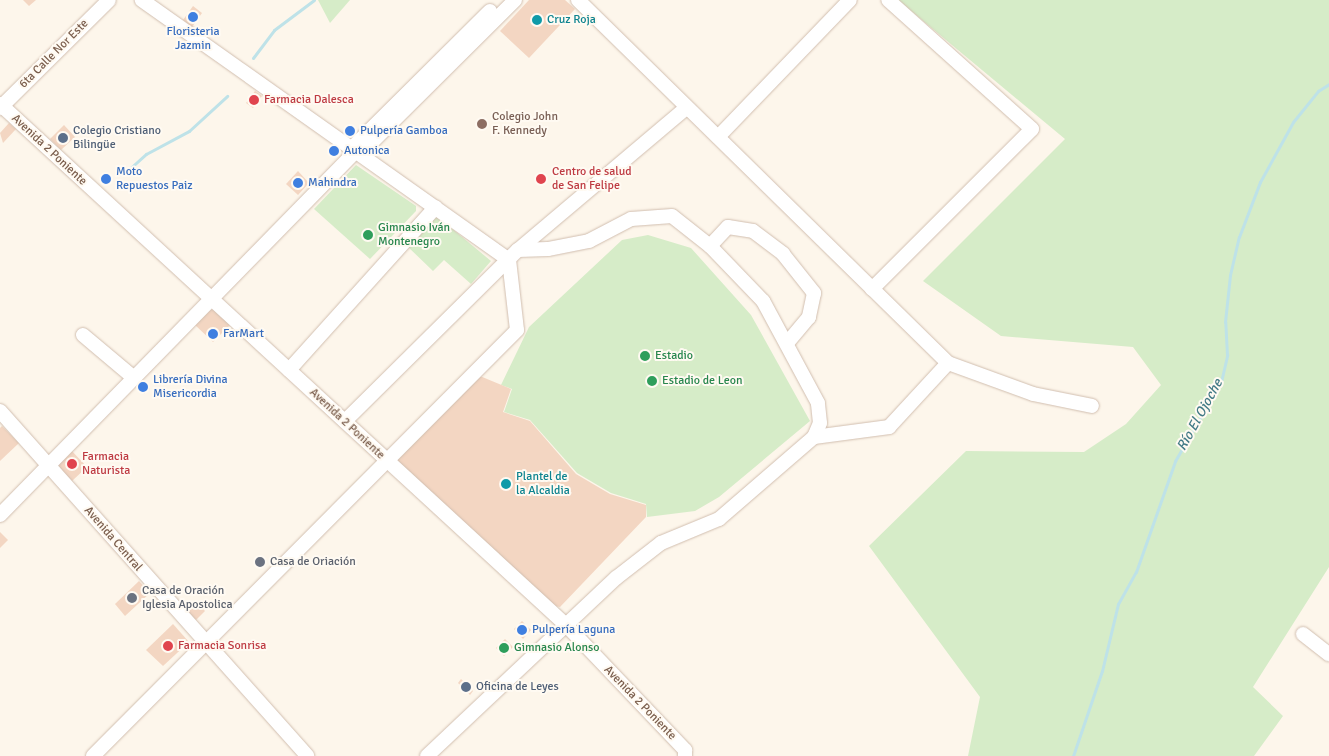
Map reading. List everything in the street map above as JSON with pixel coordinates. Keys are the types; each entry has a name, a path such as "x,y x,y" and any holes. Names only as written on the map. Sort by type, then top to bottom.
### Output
{"street":[{"name":"6ta Calle Nor Este","path":"1,106 109,0"},
{"path":"142,0 436,207 513,255 589,241 631,219 672,216 710,246 763,302 818,403 820,423 814,438 719,519 661,543 616,578 426,756"},
{"path":"0,515 502,0"},
{"path":"357,150 515,0"},
{"path":"578,0 948,363 1033,394 1092,406"},
{"path":"718,137 850,0"},
{"path":"872,289 1032,129 888,0"},
{"name":"Avenida 2 Poniente","path":"1,106 566,625 685,753"},
{"path":"345,422 513,255 687,107"},
{"path":"289,370 436,207"},
{"path":"710,246 728,226 753,231 783,254 814,293 810,317 787,344"},
{"path":"93,756 517,330 513,255"},
{"path":"83,336 134,378"},
{"path":"814,438 889,427 948,363"},
{"name":"Avenida Central","path":"0,411 205,644 307,756"},
{"path":"1303,634 1329,654"}],"green space":[{"path":"318,0 350,0 330,23"},
{"path":"898,0 1329,0 1329,567 1253,687 1283,716 1254,756 968,756 980,697 869,546 966,451 1084,452 1126,424 1161,385 1133,347 1001,336 923,281 1065,139"},
{"name":"Gimnasio Iván Montenegro","path":"356,165 416,206 416,211 370,259 314,209"},
{"path":"438,217 491,261 471,284 444,260 433,271 406,245 427,222"},
{"name":"Estadio de Leon","path":"648,235 691,248 751,315 810,421 719,497 695,511 647,517 646,504 611,493 577,473 530,420 504,412 512,389 501,385 529,327 622,240"}],"building":[{"path":"23,0 36,0 29,6"},
{"name":"Cruz Roja","path":"529,0 565,0 575,9 529,58 500,31"},
{"name":"Floristeria Jazmin","path":"193,6 202,13 192,27 183,20"},
{"name":"Farmacia Dalesca","path":"255,91 262,96 253,108 246,103"},
{"path":"9,123 16,129 3,143 0,133"},
{"name":"Colegio Cristiano Bilingüe","path":"64,125 75,137 61,150 50,139"},
{"name":"Mahindra","path":"298,171 309,183 298,195 286,184"},
{"name":"Moto Repuestos Paiz","path":"106,172 112,178 105,185 99,180"},
{"name":"FarMart","path":"208,310 215,310 230,325 213,342 194,324"},
{"name":"Plantel de la Alcaldia","path":"475,374 511,389 503,412 530,421 576,474 610,494 646,505 646,517 560,607 550,605 395,462"},
{"name":"Librería Divina Misericordia","path":"141,380 150,389 144,394 135,385"},
{"path":"2,426 19,443 0,461 0,428"},
{"name":"Farmacia Naturista","path":"71,450 87,467 72,481 59,468 58,462"},
{"path":"0,532 8,540 0,548"},
{"name":"Casa de Oración Iglesia Apostolica","path":"139,581 150,593 125,616 115,604"},
{"path":"195,600 205,611 196,620 185,610"},
{"name":"Pulpería Laguna","path":"522,621 531,630 523,639 514,629"},
{"name":"Farmacia Sonrisa","path":"173,624 189,642 163,666 146,650"},
{"name":"Gimnasio Alonso","path":"505,639 513,647 504,656 496,648"},
{"name":"Oficina de Leyes","path":"461,679 473,691 470,695 458,683"}],"waterway":[{"path":"253,58 274,30 314,0"},
{"name":"Río El Ojoche","path":"1073,756 1102,671 1118,604 1136,572 1175,461 1221,382 1227,355 1225,322 1230,275 1239,237 1260,182 1293,122 1318,91 1329,84"},
{"path":"126,172 146,154 189,131 227,96"}],"place":[{"name":"Floristeria Jazmin","path":"193,17"},
{"name":"Cruz Roja","path":"537,20"},
{"name":"Farmacia Dalesca","path":"254,100"},
{"name":"Colegio John F. Kennedy","path":"482,124"},
{"name":"Pulpería Gamboa","path":"350,131"},
{"name":"Colegio Cristiano Bilingüe","path":"63,138"},
{"name":"Autonica","path":"334,151"},
{"name":"Moto Repuestos Paiz","path":"106,179"},
{"name":"Centro de salud de San Felipe","path":"541,179"},
{"name":"Mahindra","path":"298,183"},
{"name":"Gimnasio Iván Montenegro","path":"368,235"},
{"name":"FarMart","path":"213,334"},
{"name":"Estadio","path":"645,356"},
{"name":"Estadio de Leon","path":"652,381"},
{"name":"Librería Divina Misericordia","path":"143,387"},
{"name":"Farmacia Naturista","path":"72,464"},
{"name":"Plantel de la Alcaldia","path":"506,484"},
{"name":"Casa de Oriación","path":"260,562"},
{"name":"Casa de Oración Iglesia Apostolica","path":"132,598"},
{"name":"Pulpería Laguna","path":"522,630"},
{"name":"Farmacia Sonrisa","path":"168,646"},
{"name":"Gimnasio Alonso","path":"504,648"},
{"name":"Oficina de Leyes","path":"466,687"}]}
